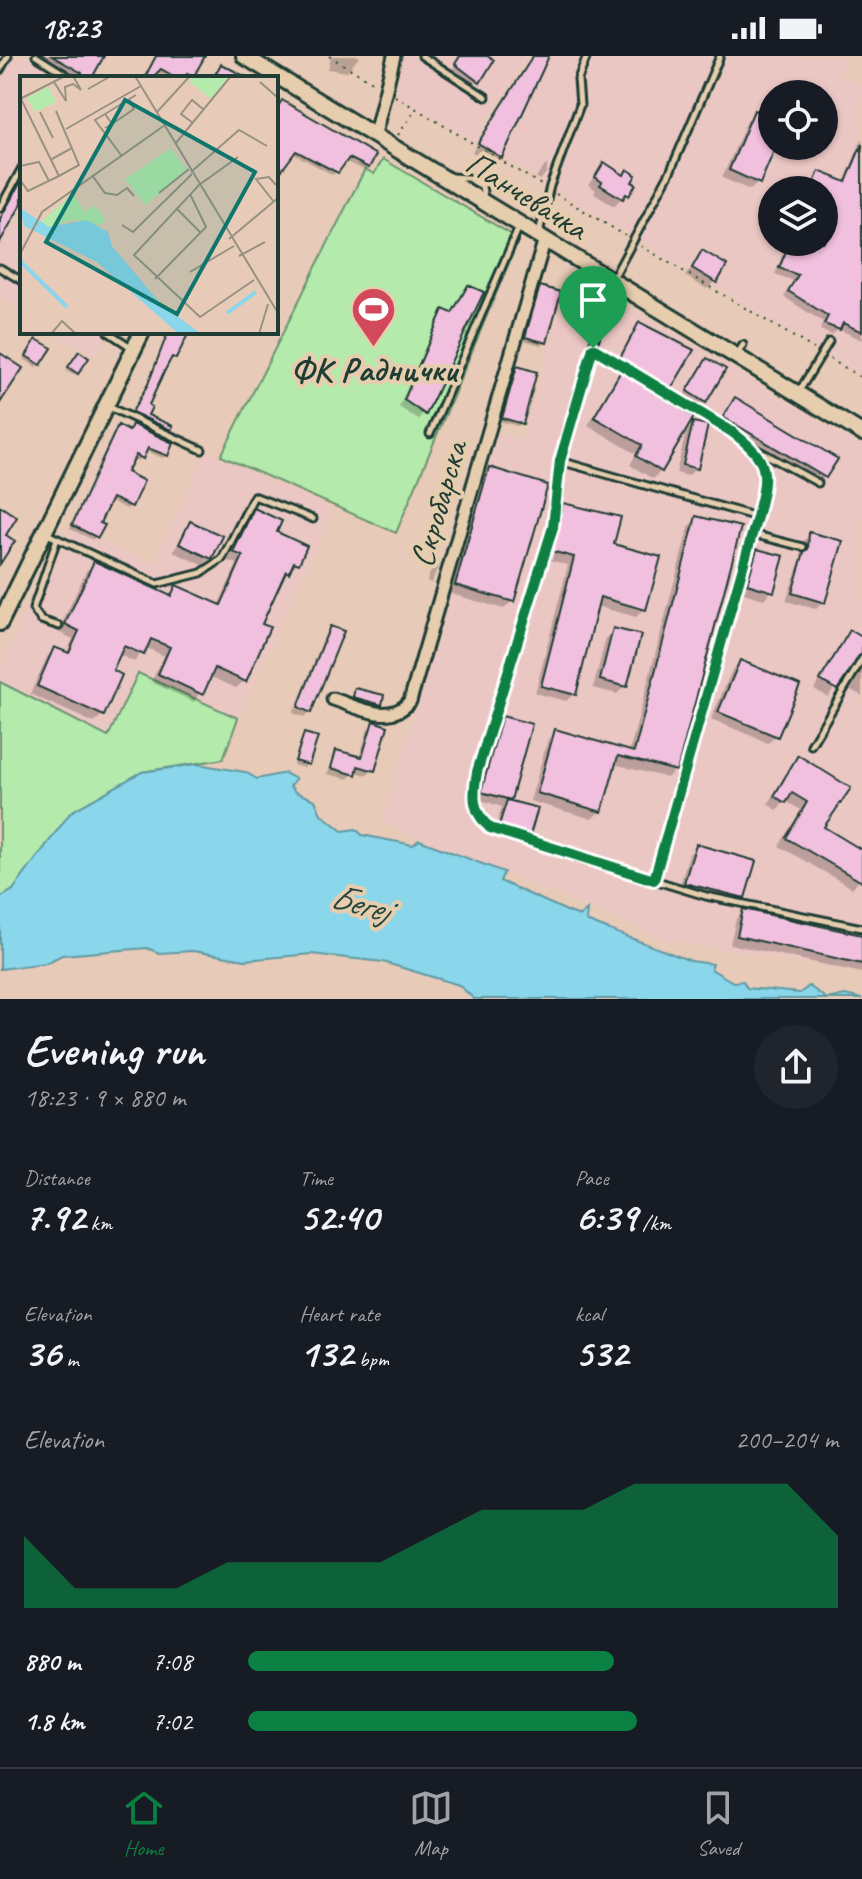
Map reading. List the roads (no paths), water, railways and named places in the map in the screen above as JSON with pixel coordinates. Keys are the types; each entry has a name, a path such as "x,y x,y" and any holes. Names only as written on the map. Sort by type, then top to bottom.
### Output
{"street":[{"name":"Панчевачка","path":"244,56 270,75"},
{"path":"375,134 394,56"},
{"name":"Панчевачка","path":"278,79 375,134 611,282 739,351 797,394 862,433"},
{"name":"Скробарска","path":"333,699 389,715 402,710 410,701 541,240"},
{"path":"0,623 141,334"}],"lane":[{"path":"0,70 8,56"},
{"path":"36,56 68,76"},
{"path":"422,56 486,97"},
{"path":"541,240 549,190 580,105 578,79 587,56"},
{"path":"720,56 670,172 611,282 560,461 553,527 477,772 475,809 490,828 706,896 862,928"},
{"path":"0,208 20,172"},
{"path":"430,434 519,226"},
{"path":"0,268 20,280"},
{"path":"111,334 134,349"},
{"path":"797,394 829,342"},
{"path":"593,348 753,448 818,483"},
{"path":"105,404 202,450"},
{"path":"654,880 757,517 765,471 753,448"},
{"path":"560,461 757,517"},
{"path":"42,532 157,584 201,573 222,559 254,496 313,519"},
{"path":"752,534 803,547"},
{"path":"57,539 33,609 41,620 59,626"},
{"path":"811,745 862,659"}],"water":[{"name":"Бегеј","path":"197,764 245,772 257,779 285,773 296,779 290,786 295,792 315,800 321,814 342,831 356,829 362,835 413,845 419,840 504,872 500,881 569,912 580,916 587,910 586,921 691,961 713,964 711,969 733,982 743,981 747,988 800,993 809,986 827,999 474,999 459,985 383,962 311,954 245,960 193,951 159,953 147,948 62,955 46,963 0,969 0,898 13,890 71,812 142,772"},
{"path":"845,995 862,999 827,999"}],"place":[{"name":"ФК Раднички","path":"374,348"}]}
